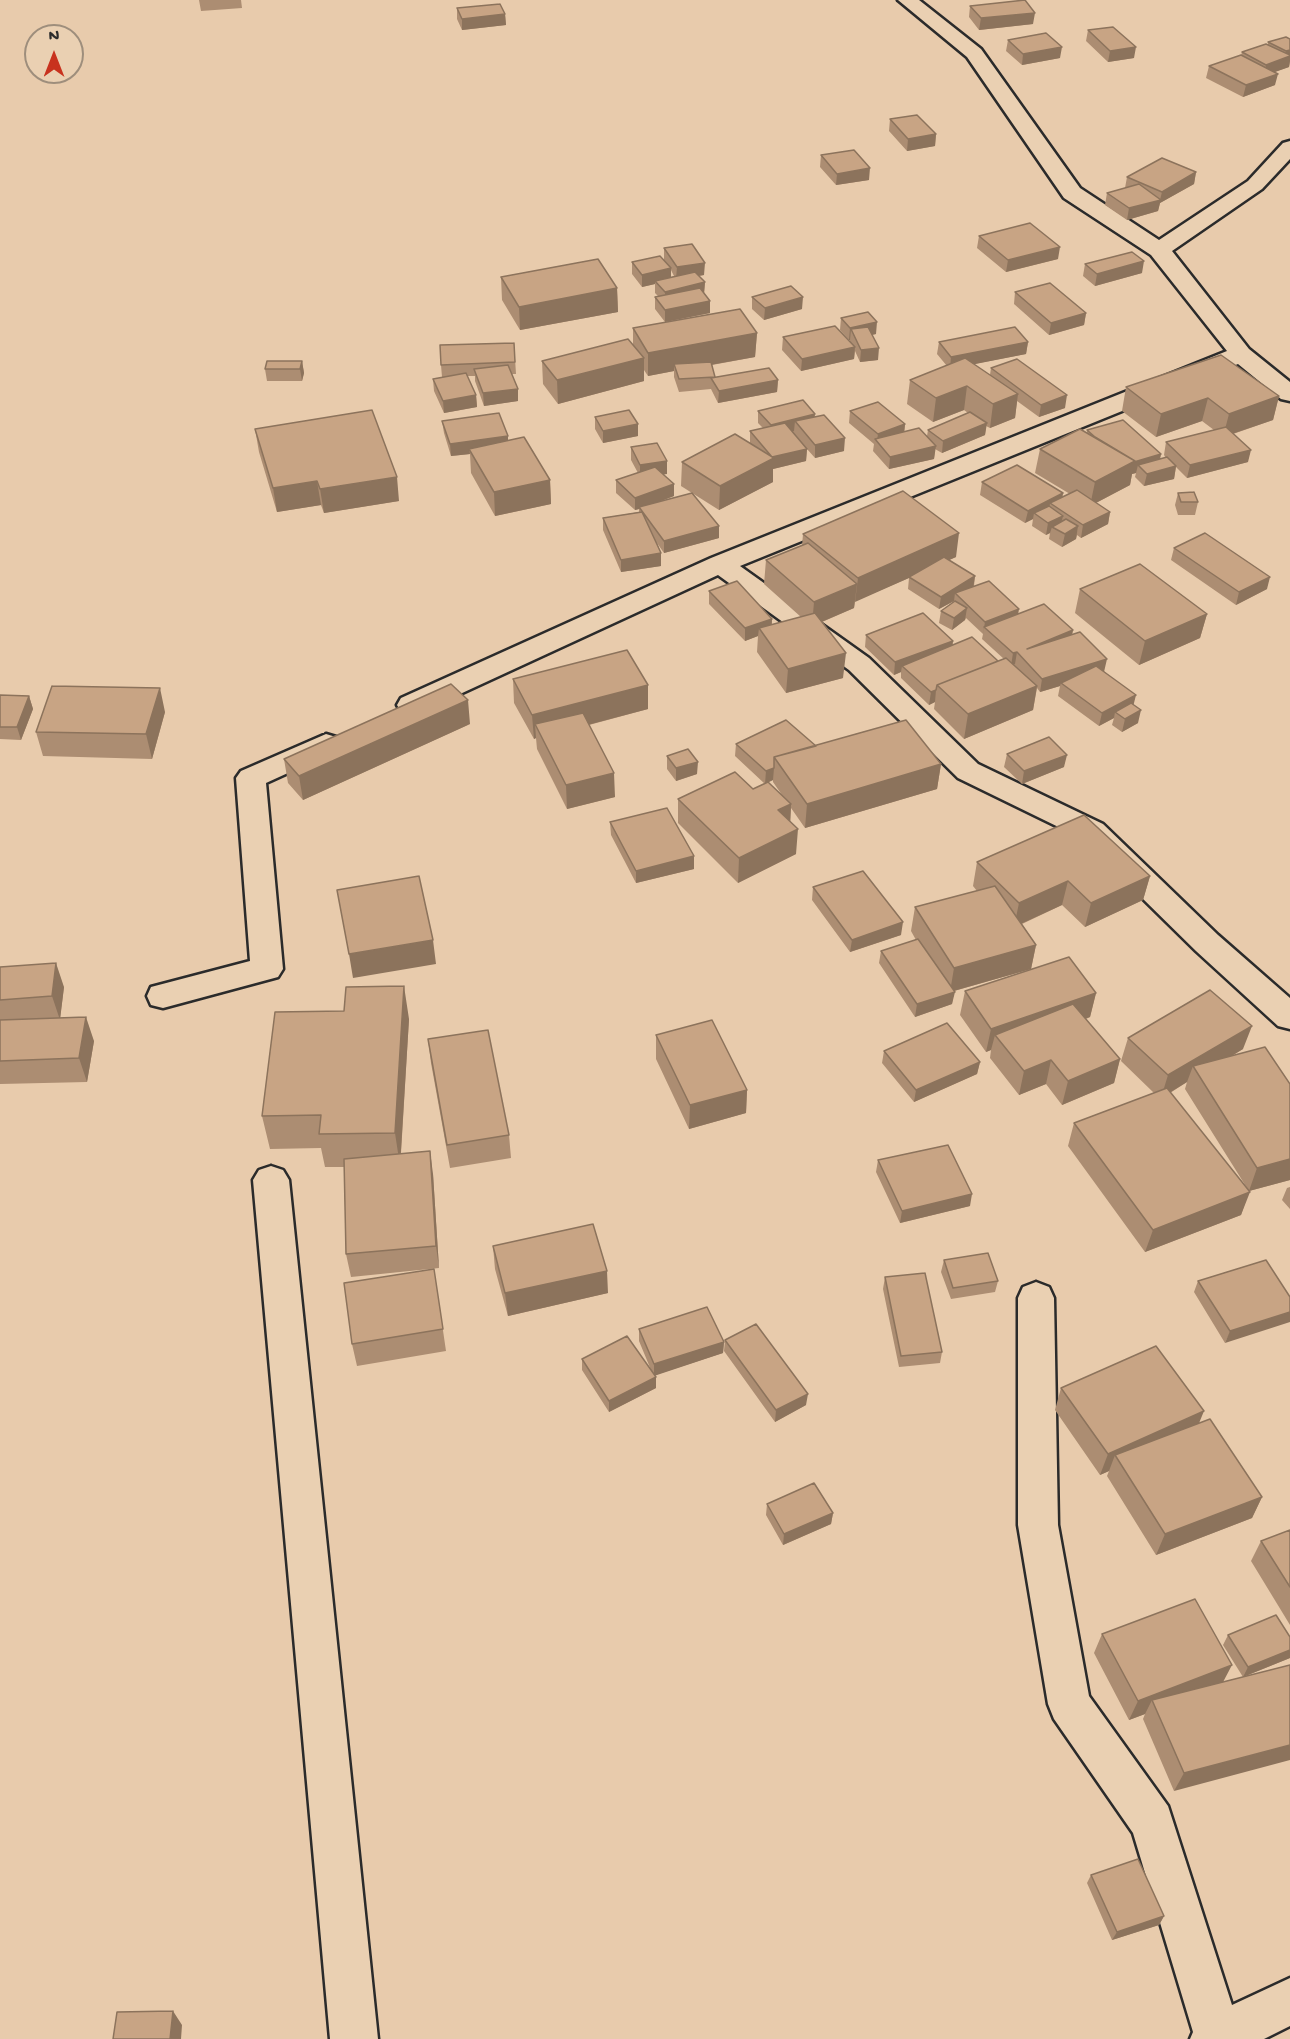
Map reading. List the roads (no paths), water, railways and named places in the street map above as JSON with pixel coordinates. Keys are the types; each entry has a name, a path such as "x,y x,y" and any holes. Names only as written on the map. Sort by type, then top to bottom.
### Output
{"street":[{"path":"907,0 974,53 1072,193 1160,250 1241,354 1290,394"},
{"path":"1160,250 1255,185 1290,147"},
{"path":"393,714 720,564 1241,354"},
{"path":"720,564 859,664 968,771 1092,831 1207,943 1290,1017"},
{"path":"163,996 267,969 251,778 349,733"},
{"path":"271,1180 354,2039"},
{"path":"1036,1298 1038,1525 1070,1704 1152,1822 1217,2038 1290,2001"}]}
